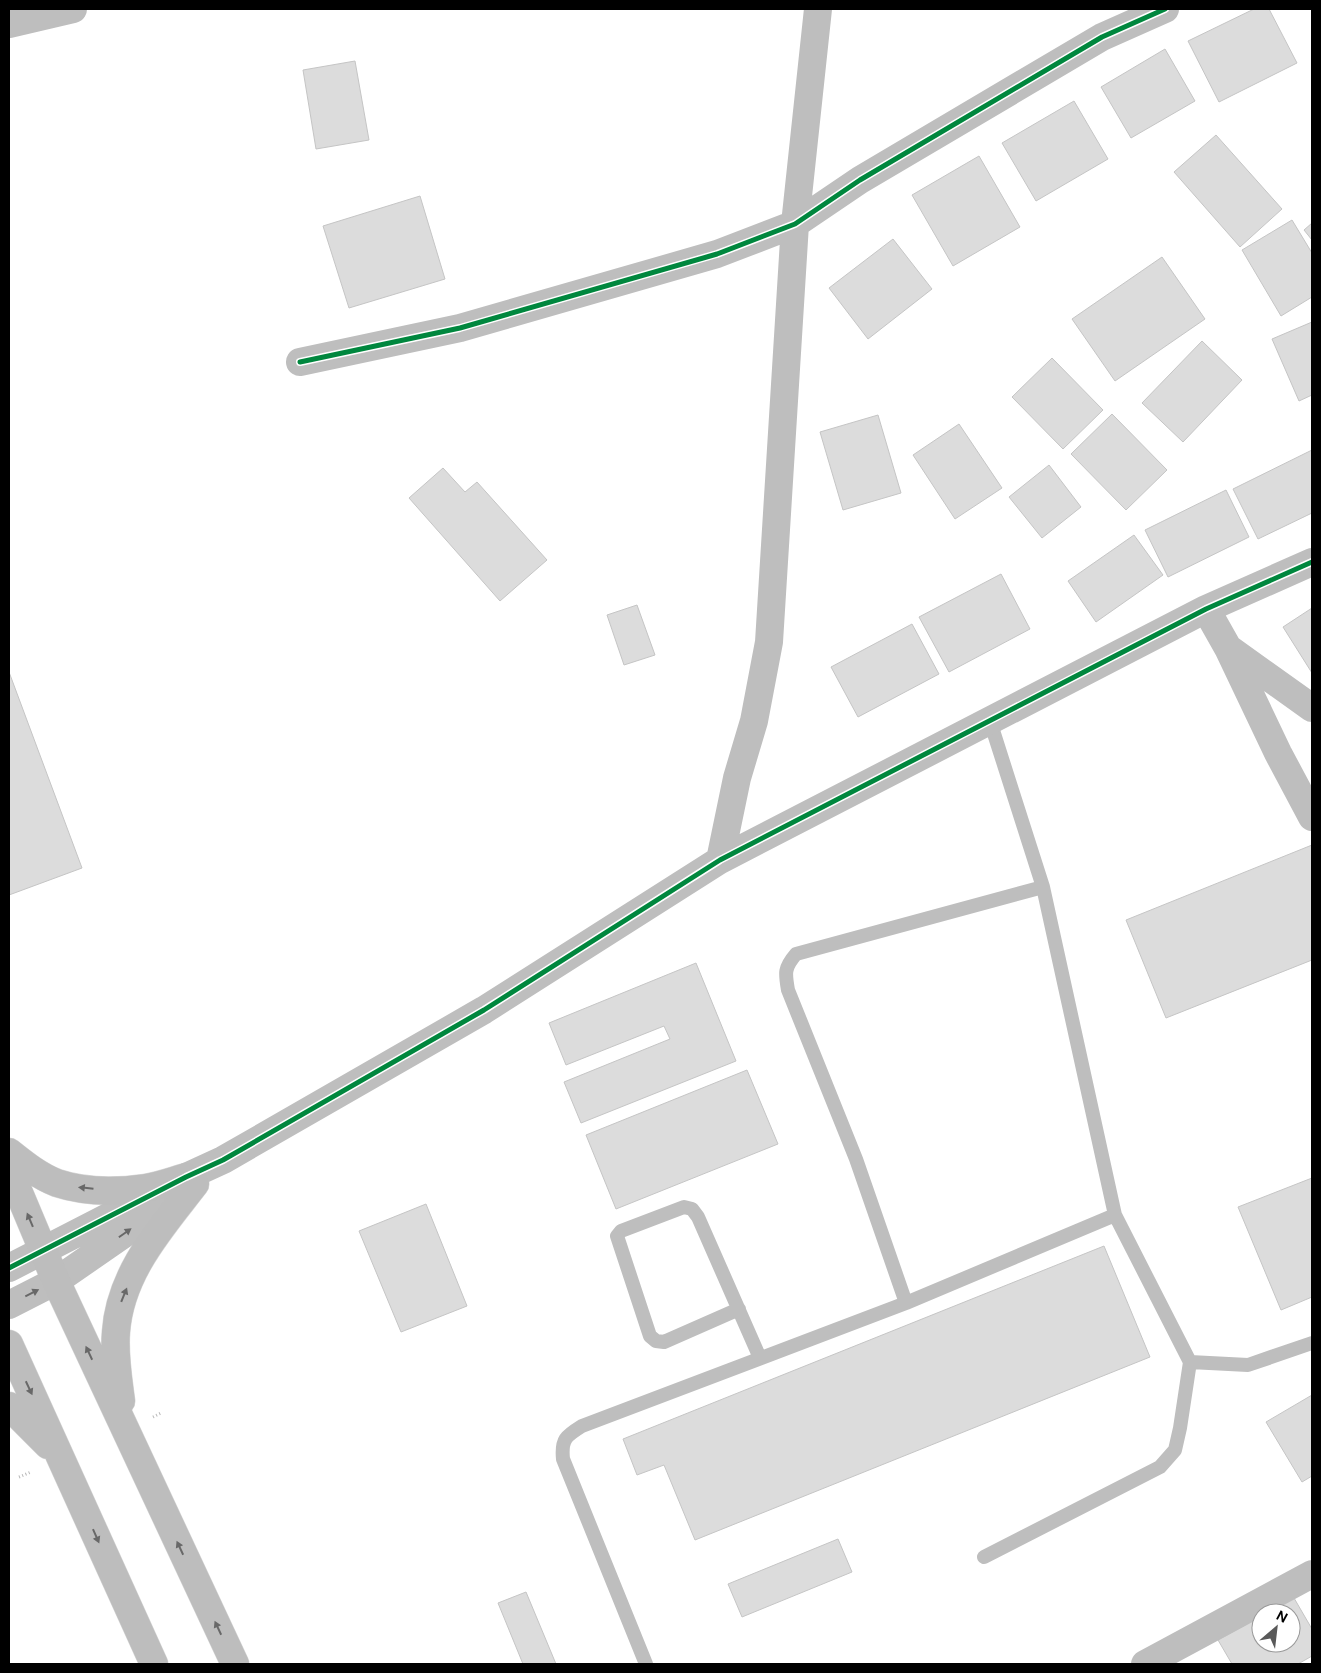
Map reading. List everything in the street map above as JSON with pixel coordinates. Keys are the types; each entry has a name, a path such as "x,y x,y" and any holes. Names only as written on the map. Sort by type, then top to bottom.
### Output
{"main road":[{"path":"9,1152 30,1169 50,1179 81,1188 116,1191 191,1180"},
{"path":"9,1169 56,1281 235,1664"},
{"path":"125,1429 116,1366 116,1332 120,1304 146,1246 191,1180"},
{"path":"9,1344 154,1664"},
{"path":"9,1406 61,1458"}],"street":[{"path":"9,24 73,9"},
{"path":"720,860 737,778 754,721 769,642 795,224 818,9"},
{"path":"300,362 460,328 717,254 795,224 860,180 1102,37 1165,9"},
{"path":"9,1305 56,1281 191,1180 484,1010 720,860 1206,609 1312,562"},
{"path":"1206,609 1228,648 1278,753 1312,817"},
{"path":"1228,648 1312,708"},
{"path":"9,1268 191,1180"},
{"path":"1145,1664 1312,1574"}],"lane":[{"path":"984,1557 1160,1467 1175,1450 1190,1362 1114,1215 1043,887 990,721"},
{"path":"906,1303 856,1159 788,990 785,972 789,962 796,954 1043,887"},
{"path":"739,1309 664,1342 656,1341 650,1336 617,1236 618,1233 621,1230 684,1207 692,1209 698,1217 739,1309 760,1358"},
{"path":"646,1664 563,1459 562,1446 567,1435 582,1426 906,1303 1114,1215"},
{"path":"1190,1362 1248,1365 1312,1342"}],"building":[{"path":"1254,9 1269,9 1297,63 1219,102 1188,41"},
{"path":"1165,49 1195,101 1131,138 1101,87"},
{"path":"355,61 369,140 316,149 303,70"},
{"path":"1074,101 1108,159 1036,201 1002,143"},
{"path":"1216,135 1282,209 1240,247 1174,172"},
{"path":"979,156 1020,227 953,266 912,195"},
{"path":"420,196 445,279 349,308 323,226"},
{"path":"1292,220 1312,253 1312,297 1281,316 1242,250"},
{"path":"1312,223 1312,240 1304,230"},
{"path":"893,239 932,289 868,339 829,288"},
{"path":"1162,257 1205,319 1115,381 1072,319"},
{"path":"1312,322 1312,395 1299,401 1272,339"},
{"path":"1202,341 1242,380 1183,442 1142,403"},
{"path":"1052,358 1103,410 1063,449 1012,397"},
{"path":"1112,414 1167,470 1126,510 1071,454"},
{"path":"878,415 901,493 843,510 820,432"},
{"path":"959,424 1002,488 955,519 913,455"},
{"path":"1312,450 1312,513 1258,539 1233,489"},
{"path":"1049,465 1081,507 1042,538 1009,497"},
{"path":"443,468 465,492 477,482 547,560 500,601 409,498"},
{"path":"1226,490 1249,537 1168,577 1145,530"},
{"path":"1134,535 1163,575 1096,622 1068,581"},
{"path":"1001,574 1030,629 949,672 919,617"},
{"path":"637,605 655,655 624,665 607,615"},
{"path":"1312,608 1312,673 1283,627"},
{"path":"912,624 939,674 858,717 831,667"},
{"path":"9,672 82,868 9,895"},
{"path":"1312,845 1312,960 1166,1018 1126,920"},
{"path":"696,963 736,1061 581,1123 564,1082 670,1039 664,1026 566,1065 549,1023"},
{"path":"747,1070 778,1144 616,1209 586,1135"},
{"path":"1312,1178 1312,1297 1281,1310 1238,1207"},
{"path":"426,1204 467,1306 401,1332 359,1231"},
{"path":"1104,1246 1150,1357 695,1540 664,1465 637,1475 623,1439"},
{"path":"1312,1395 1312,1476 1302,1482 1266,1422"},
{"path":"838,1539 852,1572 742,1617 728,1584"},
{"path":"526,1592 556,1664 523,1664 498,1603"},
{"path":"1294,1598 1297,1603 1285,1603"},
{"path":"1301,1610 1312,1629 1312,1656 1298,1664 1232,1664 1218,1640 1251,1622 1251,1653 1301,1653"}],"cycle path":[{"path":"300,362 460,328 717,254 795,224 860,180 1102,37 1165,9"},
{"path":"9,1268 223,1160 484,1010 720,860 1206,609 1312,562"}]}
